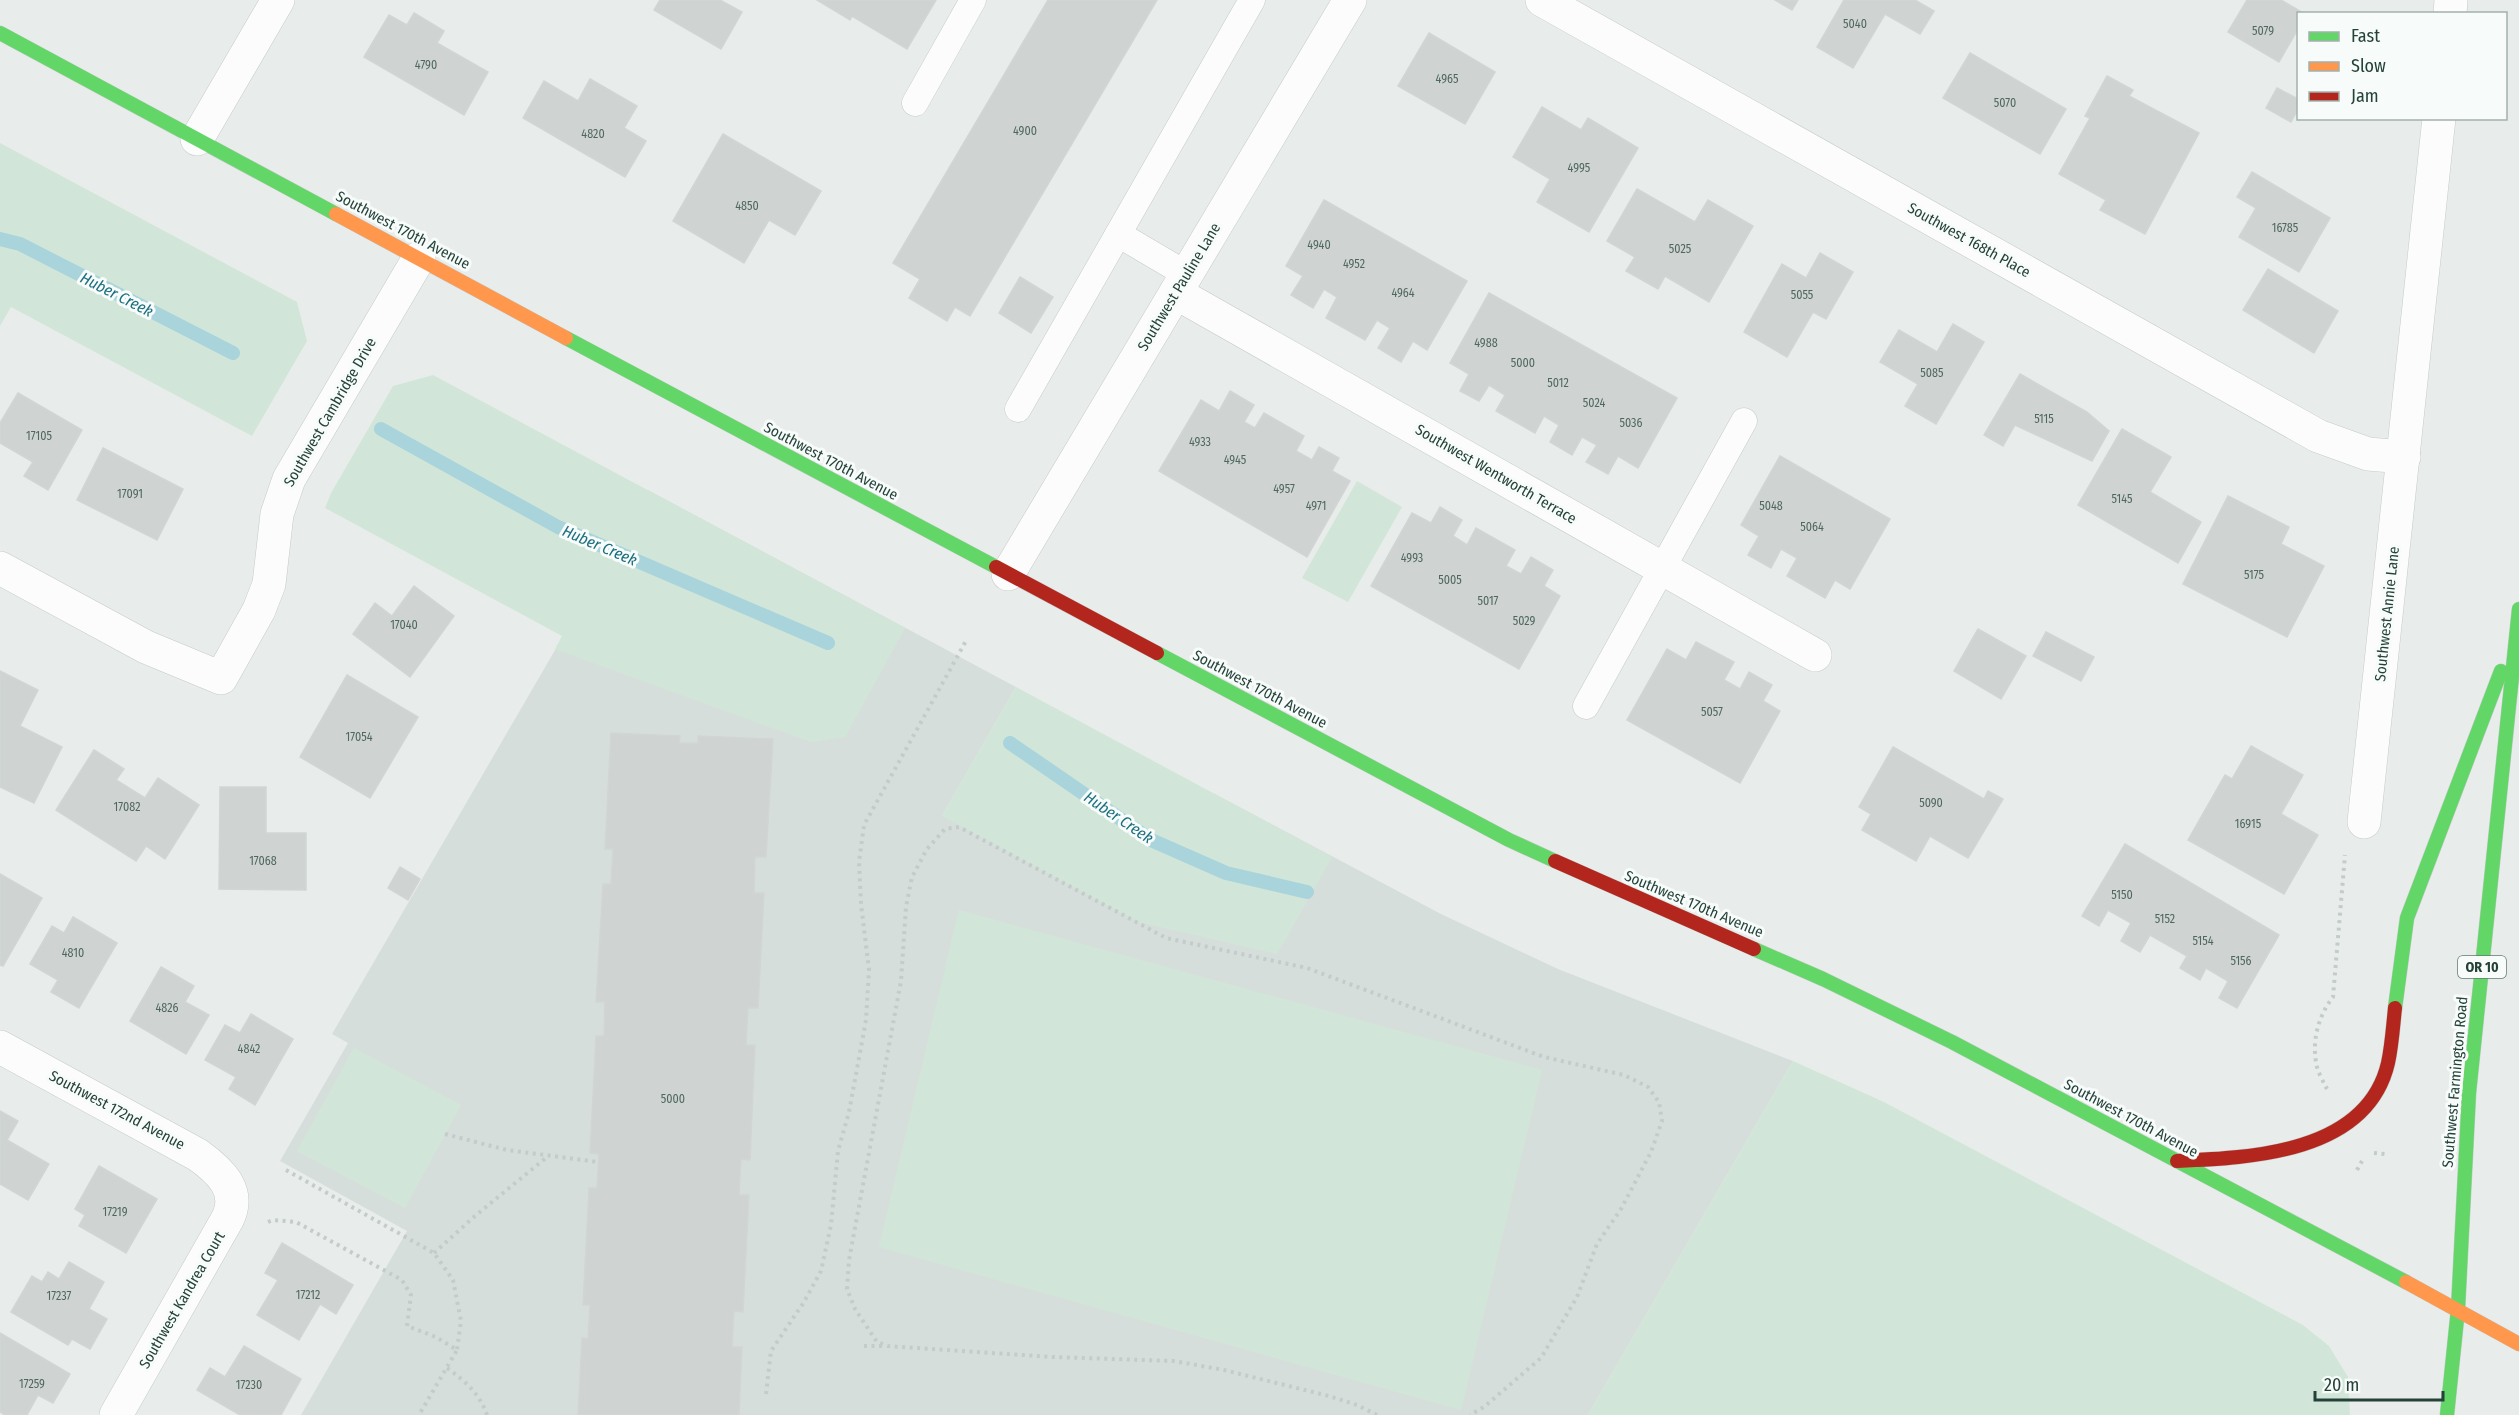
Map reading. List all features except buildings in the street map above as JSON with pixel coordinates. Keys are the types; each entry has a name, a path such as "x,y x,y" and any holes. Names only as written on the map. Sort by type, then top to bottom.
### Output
{"main road":[{"name":"Southwest 170th Avenue","path":"0,33 1509,840 1648,904 1822,979 1952,1042 2458,1309 2519,1344"},
{"name":"Southwest Farmington Road","path":"2447,1415 2458,1309 2469,1093 2519,609"},
{"path":"2177,1161 2238,1159 2292,1150 2328,1136 2346,1124 2366,1107 2382,1085 2388,1064 2407,918 2517,627"}],"street":[{"path":"197,139 278,0"},
{"name":"Southwest Pauline Lane","path":"1008,574 1350,0"},
{"name":"Southwest 168th Place","path":"1542,0 2318,436 2368,454 2404,457"},
{"name":"Southwest Annie Lane","path":"2364,822 2439,120"},
{"name":"Southwest Cambridge Drive","path":"0,568 146,647 221,678 259,610 268,584 277,514 289,480 420,258"},
{"name":"Southwest Wentworth Terrace","path":"1181,284 1815,656"},
{"name":"Southwest 172nd Avenue","path":"0,1047 198,1155 214,1166 229,1197"},
{"name":"Southwest Kandrea Court","path":"116,1415 229,1197"}],"lane":[{"path":"915,103 973,0"},
{"path":"1018,409 1252,0"},
{"path":"1118,234 1181,284"},
{"path":"1586,706 1744,421"}],"path":[{"path":"766,1394 771,1351 822,1271 831,1225 838,1151 849,1112 866,1020 869,970 861,904 859,862 864,825 967,639"},
{"path":"2329,1096 2316,1062 2316,1034 2322,1011 2333,997 2346,838 2364,822"},
{"path":"888,1346 877,1342 855,1309 847,1289 849,1260 902,981 902,936 912,877 927,849 945,829 959,827 1166,938 1307,968 1544,1058 1624,1075 1648,1087 1659,1102 1662,1121 1651,1152 1598,1244 1577,1298 1541,1358 1484,1407 1470,1415"},
{"path":"445,1134 478,1144 548,1157 598,1162"},
{"path":"434,1253 475,1216 548,1157"},
{"path":"286,1170 434,1253 453,1280 461,1321 458,1350 419,1415"},
{"path":"229,1197 258,1227 273,1220 296,1222 373,1262 402,1280 411,1295 407,1326 436,1337 458,1350"},
{"path":"864,1346 1053,1358 1174,1361 1224,1370 1329,1396 1357,1405 1377,1415"},
{"path":"447,1368 469,1385 483,1404 487,1415"}],"shaded area":[{"path":"648,490 1016,687 942,816 1213,793 1441,914 1558,969 1793,1061 1588,1415 301,1415 407,1231 280,1161 348,1043 332,1034"}],"green space":[{"path":"0,143 297,302 307,341 252,436 11,307 0,326"},
{"path":"433,375 905,628 845,737 811,742 555,649 562,636 325,508 331,493 393,386"},
{"path":"1357,481 1402,507 1348,602 1302,578"},
{"path":"1016,687 1332,857 1277,954 1138,922 942,816"},
{"path":"959,910 1542,1070 1461,1410 879,1247"},
{"path":"354,1048 461,1105 405,1208 297,1151"},
{"path":"1793,1061 1884,1102 2303,1325 2329,1346 2348,1377 2350,1415 1588,1415"}],"waterway":[{"name":"Huber Creek","path":"0,239 20,244 233,353"},
{"name":"Huber Creek","path":"381,429 558,527 828,643"},
{"name":"Huber Creek","path":"1010,743 1151,840 1226,873 1307,892"}],"traffic: fast":[{"path":"0,33 336,214"},
{"path":"566,338 996,567"},
{"path":"2447,1415 2458,1309 2469,1093 2519,609"},
{"path":"1157,653 1509,840 1555,861"},
{"path":"2395,1008 2407,918 2501,671"},
{"path":"1754,949 1823,979 1952,1042 2406,1282"}],"traffic: slow":[{"path":"336,214 566,338"},
{"path":"2406,1282 2519,1344"}],"traffic: jam":[{"path":"996,567 1157,653"},
{"path":"1555,861 1754,949"},
{"path":"2177,1161 2238,1157 2302,1145 2332,1133 2357,1116 2376,1093 2388,1063 2395,1008"}]}
